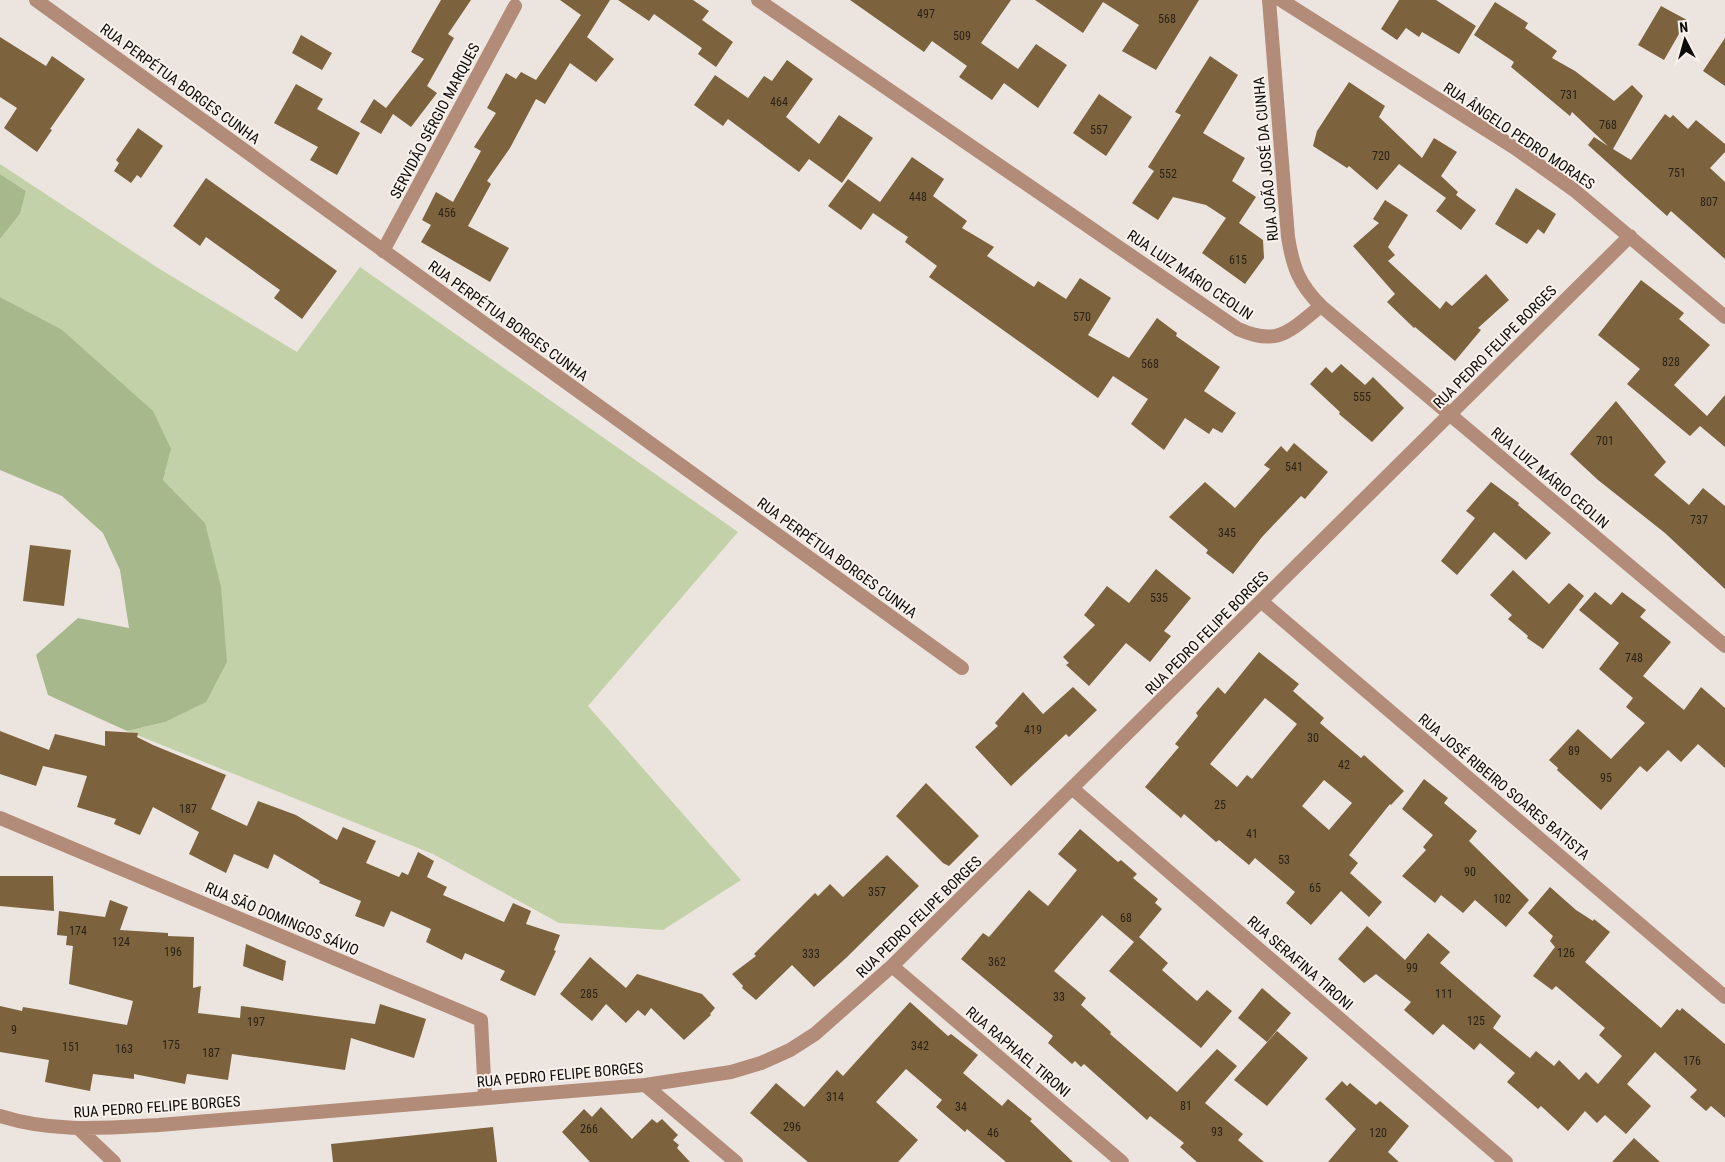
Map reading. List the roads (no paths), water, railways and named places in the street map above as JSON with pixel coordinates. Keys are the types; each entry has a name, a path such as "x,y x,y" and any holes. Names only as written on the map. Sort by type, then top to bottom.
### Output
{"street":[{"name":"RUA PERPÉTUA BORGES CUNHA","path":"36,0 962,668"},
{"name":"RUA LUIZ MÁRIO CEOLIN","path":"758,0 1238,329 1254,336 1272,338 1289,331 1321,306 1725,646"},
{"name":"RUA JOÃO JOSÉ DA CUNHA","path":"1269,0 1290,253 1298,277 1308,293 1321,306"},
{"name":"RUA ÂNGELO PEDRO MORAES","path":"1281,0 1515,148 1574,190 1725,317"},
{"name":"SERVIDÃO SÉRGIO MARQUES","path":"383,251 515,6"},
{"name":"RUA PEDRO FELIPE BORGES","path":"0,1116 46,1127 79,1129 169,1124 645,1085 731,1072 761,1063 790,1050 839,1015 892,966 1630,236"},
{"name":"RUA JOSÉ RIBEIRO SOARES BATISTA","path":"1262,602 1725,997"},
{"name":"RUA SERAFINA TIRONI","path":"1073,789 1506,1162"},
{"name":"RUA SÃO DOMINGOS SÁVIO","path":"0,818 481,1020 485,1097"},
{"name":"RUA RAPHAEL TIRONI","path":"892,966 1122,1162"},
{"path":"645,1085 736,1162"},
{"path":"79,1129 114,1162"}]}
